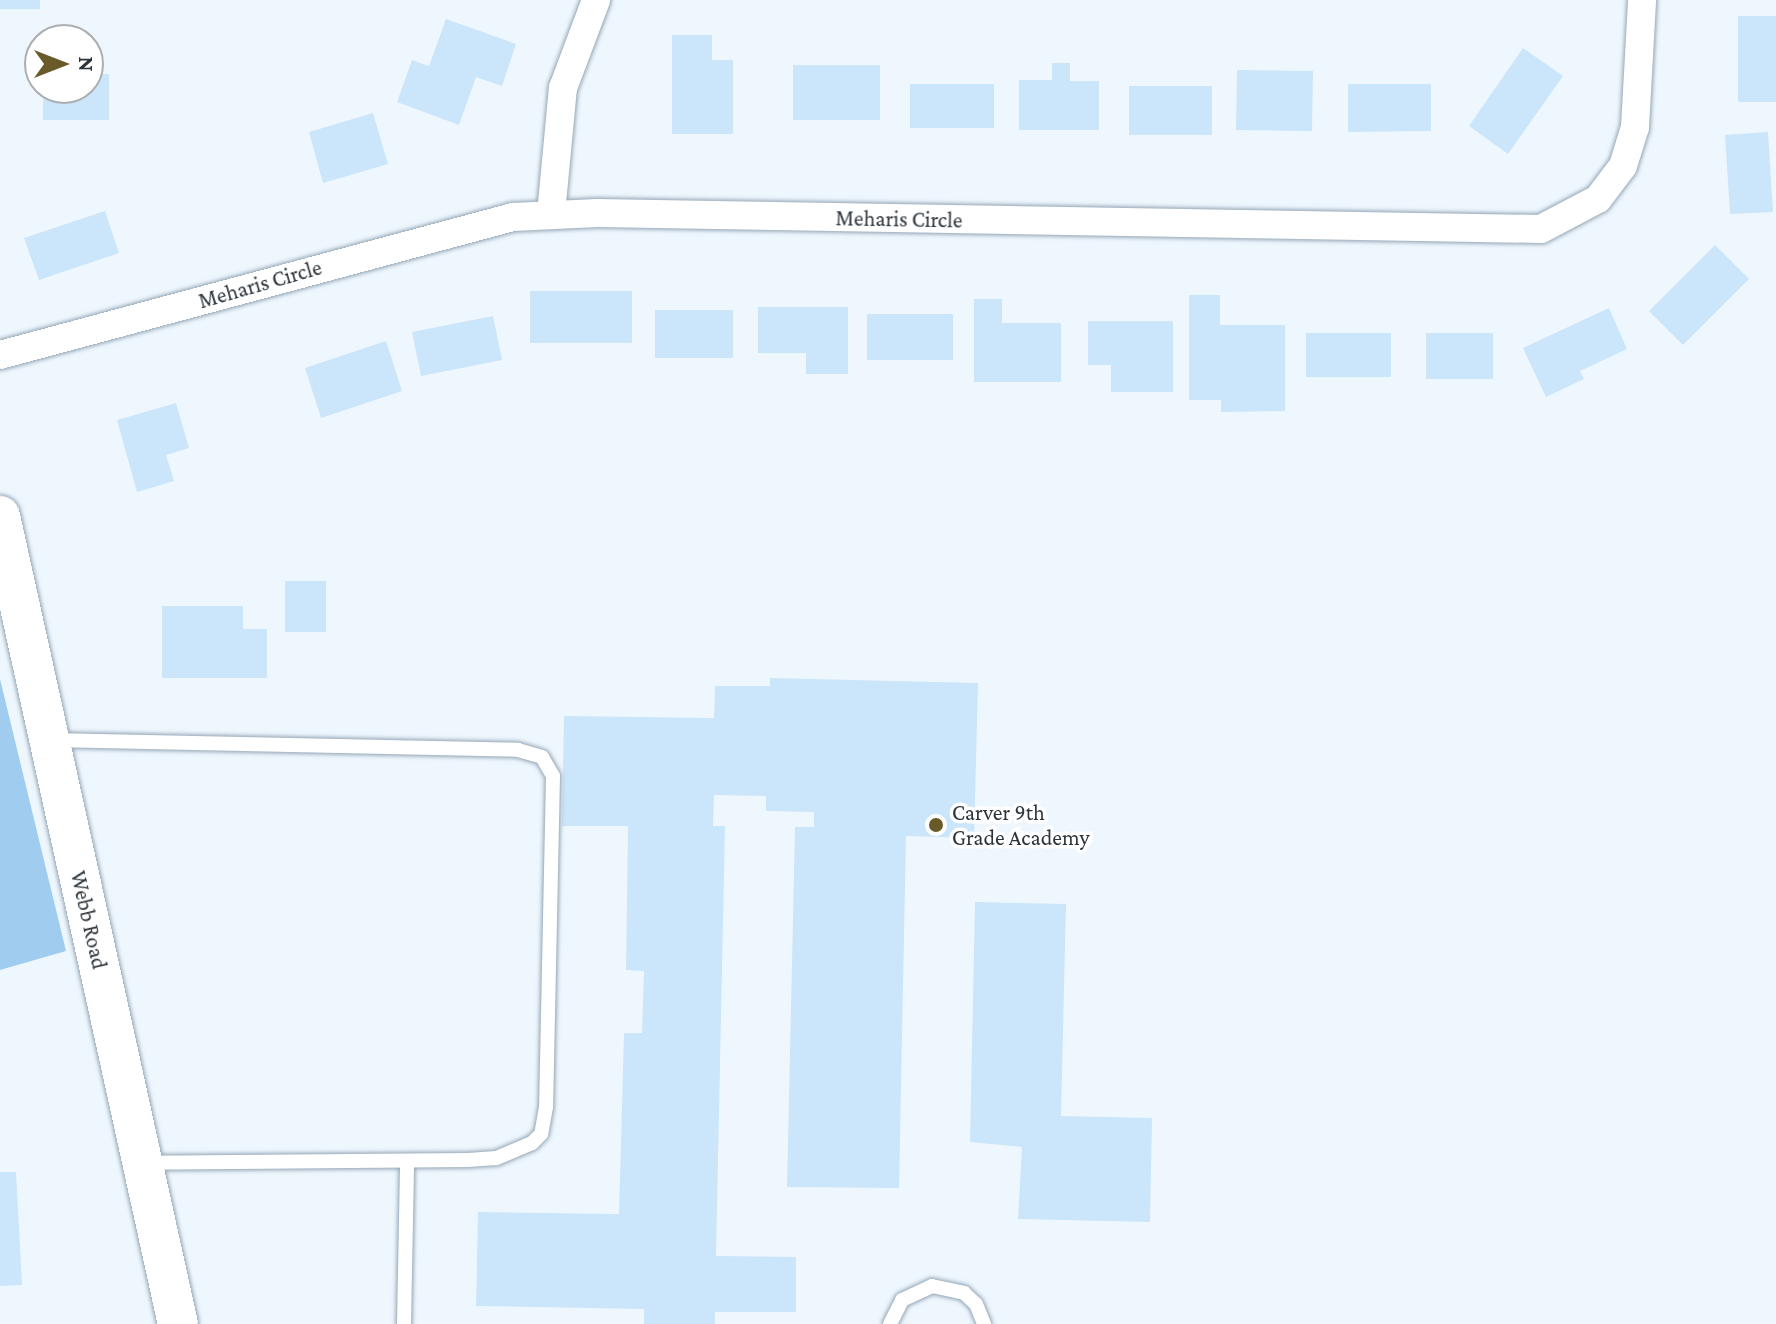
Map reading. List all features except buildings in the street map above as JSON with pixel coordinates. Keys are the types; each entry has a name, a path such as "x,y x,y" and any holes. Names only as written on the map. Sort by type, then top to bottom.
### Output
{"street":[{"path":"551,214 563,88 596,0"},
{"name":"Meharis Circle","path":"0,355 474,224 551,214 1541,229 1598,199 1623,166 1635,127 1642,0"},
{"name":"Webb Road","path":"0,516 178,1324"}],"lane":[{"path":"48,740 518,750 530,751 550,765 547,1091 541,1134 521,1151 496,1158 407,1162 143,1163"},
{"path":"404,1324 407,1162"},
{"path":"890,1324 902,1300 932,1286 964,1293 976,1304 984,1324"}],"shaded area":[{"path":"0,679 66,951 0,970"}],"place":[{"name":"Carver 9th Grade Academy","path":"936,825"}]}
